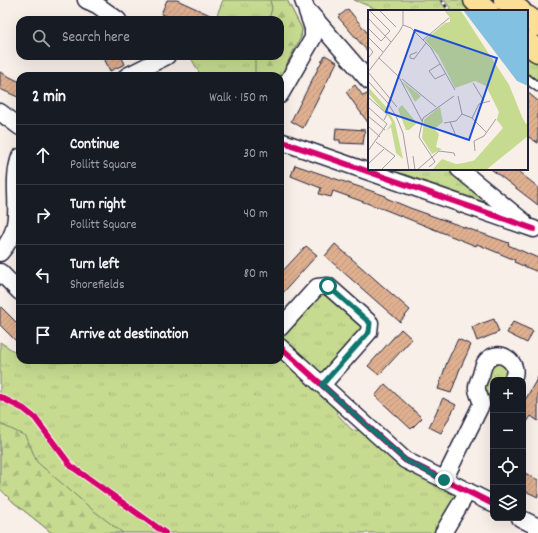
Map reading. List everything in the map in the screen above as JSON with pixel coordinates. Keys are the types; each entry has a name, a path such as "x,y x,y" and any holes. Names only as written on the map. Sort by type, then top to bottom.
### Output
{"highway":[{"path":"475,0 486,10"},
{"path":"505,0 519,10"},
{"path":"528,18 538,25"},
{"path":"528,44 538,51"}],"street":[{"path":"82,3 97,5 112,16"},
{"path":"305,5 368,80"},
{"path":"284,88 313,38 313,28 305,5"},
{"path":"131,72 142,61"},
{"path":"0,112 16,124"},
{"path":"284,142 536,230"},
{"path":"460,170 536,230"},
{"path":"0,253 13,234 16,222"},
{"path":"0,272 16,288"},
{"path":"284,324 317,287 328,286 370,323 369,332 322,385"},
{"path":"284,351 405,460 490,502"},
{"path":"444,480 487,402 482,400 477,387 485,363 489,359 498,355 509,358 514,367 515,372 513,377"},
{"path":"443,533 468,491"},
{"path":"526,521 538,527"}],"lane":[{"path":"528,80 538,87"}],"path":[{"path":"441,0 449,10"}],"green space":[{"path":"223,0 287,0 302,29 301,37 283,72 199,72 192,60 284,60 284,16 217,16"},
{"path":"270,0 287,0 302,29 301,37 283,72 255,72 255,60 284,60 284,16 270,16 272,8"},
{"path":"354,0 439,0 447,10 379,10"},
{"path":"444,0 463,0 474,10 452,10"},
{"path":"528,55 538,61 538,82 528,75"},
{"path":"387,170 454,170 506,212"},
{"path":"324,292 362,323 363,330 322,374 284,340 284,333 313,298"},
{"path":"0,342 16,352 16,364 284,364 284,362 336,408 337,414 352,430 363,431 399,466 457,495 437,533 52,533 12,501 0,489"},
{"path":"498,361 508,368 506,377 490,377 490,395 487,395 483,384 489,366"},
{"path":"0,424 26,436 37,462 94,511 123,533 52,533 12,501 0,489"}],"building":[{"path":"167,0 177,0 212,16 166,16 161,14"},
{"path":"348,9 368,34 368,52 338,17"},
{"path":"325,55 337,62 303,128 291,121"},
{"path":"105,60 123,60 125,64 110,71"},
{"path":"0,72 16,80 16,96 0,89"},
{"path":"355,85 363,96 368,94 368,123 346,92"},
{"path":"528,93 538,101 538,143 528,137"},
{"path":"336,128 365,130 363,144 340,143 340,140 335,140"},
{"path":"295,165 386,196 386,198 410,208 509,243 508,245 538,258 538,272 514,262 515,260 477,244 476,246 386,210 333,191 331,197 319,194 321,188 291,176"},
{"path":"492,170 516,170 538,187 538,205"},
{"path":"335,244 410,310 400,322 325,256"},
{"path":"306,246 317,255 284,292 284,270"},
{"path":"0,306 16,322 16,341 0,325"},
{"path":"494,319 499,332 477,341 472,327"},
{"path":"513,322 533,331 527,343 507,333"},
{"path":"401,329 412,339 379,375 368,366"},
{"path":"458,339 471,345 451,393 438,389 447,362"},
{"path":"538,377 538,421 531,416 526,424 526,399"},
{"path":"385,384 422,418 411,429 375,396"},
{"path":"443,398 456,405 441,433 429,427"},
{"path":"526,474 538,480 538,497 526,491"}],"cycle path":[{"path":"284,142 534,229"},
{"path":"284,351 405,460 490,502"},
{"path":"0,397 24,409 35,418 71,466 165,533"}],"route":[{"path":"328,286 370,323 369,332 322,385 405,460 444,480"}]}
